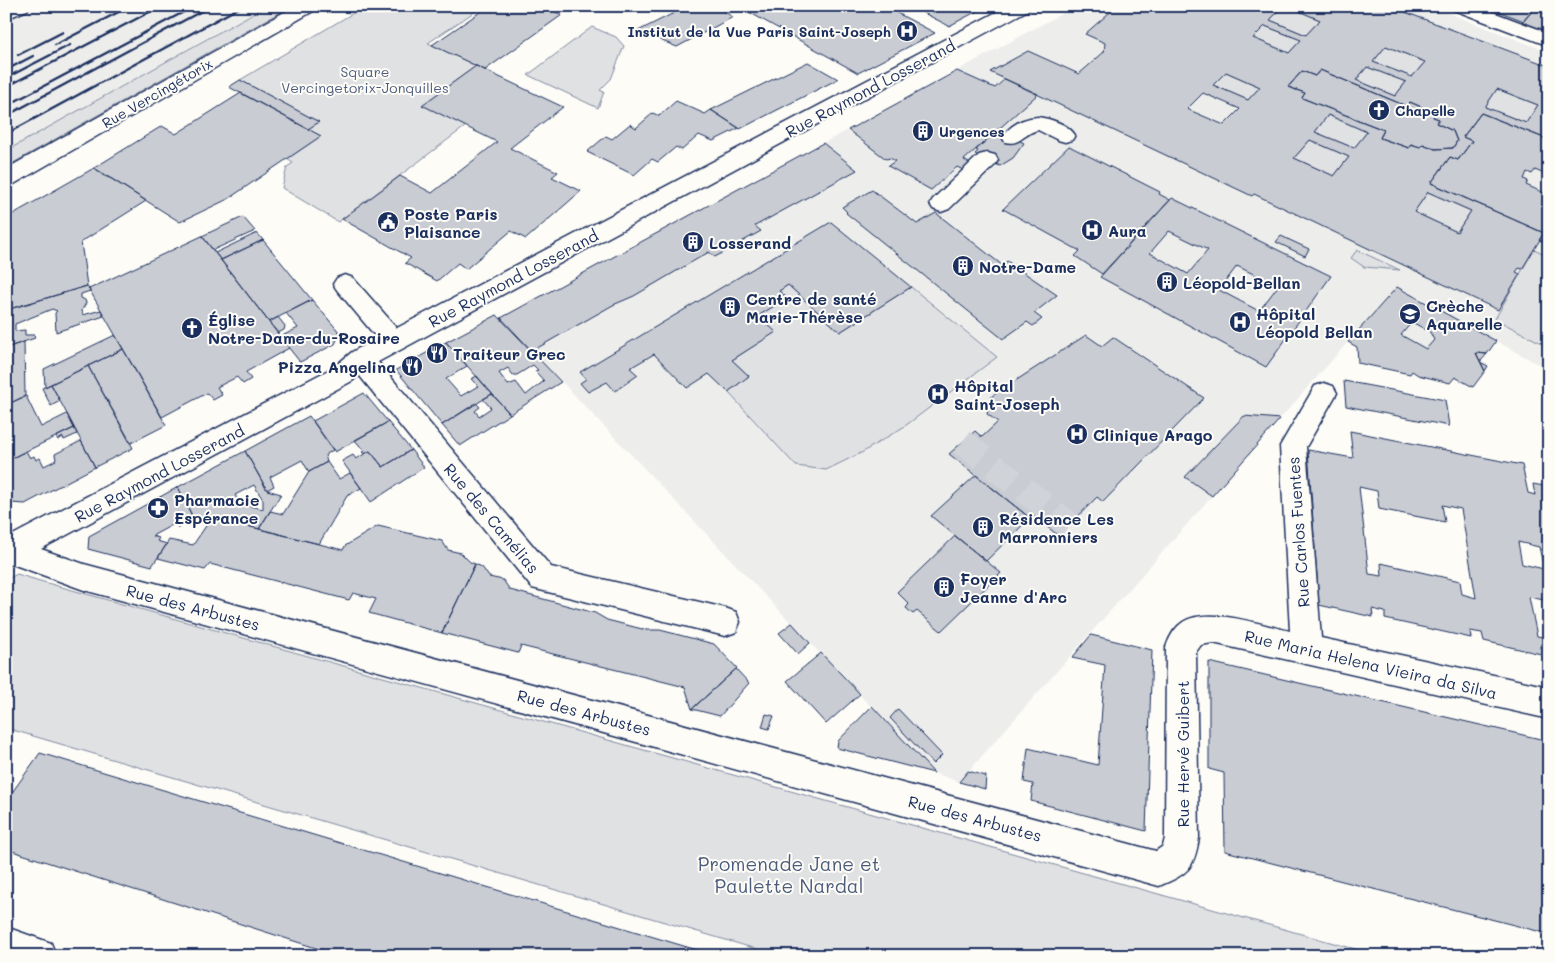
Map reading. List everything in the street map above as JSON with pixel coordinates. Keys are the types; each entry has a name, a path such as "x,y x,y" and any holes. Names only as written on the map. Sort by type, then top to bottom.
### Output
{"street":[{"path":"6,14 21,6"},
{"name":"Rue Vercingétorix","path":"6,179 309,6"},
{"name":"Rue Raymond Losserand","path":"8,551 343,374 361,359 394,341 1022,6"},
{"path":"1460,6 1549,40"},
{"path":"1012,137 1031,123 1048,125 1065,135"},
{"path":"940,204 987,160"},
{"path":"345,284 394,341"},
{"name":"Rue des Camélias","path":"361,359 542,578 725,622"},
{"name":"Rue Carlos Fuentes","path":"1306,649 1293,446 1324,393"},
{"name":"Rue des Arbustes","path":"8,551 84,577 1159,869"},
{"name":"Rue Maria Helena Vieira da Silva","path":"1193,632 1214,629 1549,703"},
{"name":"Rue Hervé Guibert","path":"1159,869 1179,856 1182,838 1181,647 1193,632"},
{"path":"6,945 38,956"}],"shaded area":[{"path":"6,6 264,6 6,151"},
{"name":"Hôpital Saint-Joseph","path":"1076,6 1430,6 1549,52 1549,370 1496,341 1487,354 1455,377 1450,383 1418,375 1412,371 1410,374 1358,363 1357,348 1348,342 959,782 934,773 501,318"}],"green space":[{"path":"266,6 291,6 6,167 6,151"},
{"name":"Square Vercingetorix-Jonquilles","path":"365,6 483,6 428,43 476,66 422,105 466,126 338,222 282,188 287,167 293,163 287,159 321,136 308,129 319,122 240,80"},
{"path":"1283,6 1320,20 1306,35 1270,20"},
{"path":"1265,26 1301,40 1289,53 1253,38"},
{"path":"592,27 616,37 624,46 611,79 600,90 604,92 598,108 528,75"},
{"path":"1386,46 1425,62 1412,77 1373,62"},
{"path":"1367,67 1406,82 1395,96 1356,80"},
{"path":"1226,72 1260,87 1248,100 1213,85"},
{"path":"1497,89 1538,105 1526,123 1485,107"},
{"path":"1328,115 1367,132 1354,148 1315,132"},
{"path":"1310,140 1349,157 1334,176 1294,158"},
{"path":"1428,192 1471,211 1457,232 1414,212"},
{"path":"1534,249 1549,256 1549,347 1495,319"},
{"path":"1357,250 1400,270 1364,267 1351,258"},
{"path":"788,285 840,332 911,287 997,357 905,426 863,452 826,470 796,466 728,392 749,376 732,360 775,332 758,316 787,298 779,291"},
{"name":"Promenade Jane et Paulette Nardal","path":"17,574 1380,956 780,956 6,728 6,580"}],"building":[{"path":"489,6 542,6 562,15 485,70 432,45"},
{"path":"662,6 715,6 733,17 677,47 638,31 676,12"},
{"path":"738,6 884,6 935,33 858,73"},
{"path":"910,6 932,8 934,6 985,7 949,26"},
{"path":"1117,6 1283,6 1270,20 1306,35 1320,20 1287,6 1389,6 1549,66 1549,140 1481,113 1463,137 1472,141 1458,160 1450,157 1431,183 1544,233 1522,269 1519,268 1516,272 1520,274 1498,310 1254,194 1252,196 990,72 1028,51 1079,74 1104,52 1105,43 1085,34","holes":["1265,26 1301,40 1289,53 1253,38","1386,46 1425,62 1412,77 1373,62","1367,67 1406,82 1395,96 1356,80","1320,70 1406,106 1410,102 1435,113 1433,117 1439,119 1436,123 1453,131 1457,141 1453,148 1435,149 1423,144 1420,147 1411,144 1409,148 1380,138 1384,130 1302,98 1305,93 1288,87 1302,71 1315,76","1226,72 1260,87 1248,100 1213,85","1497,89 1538,105 1526,123 1485,107","1203,93 1240,109 1224,125 1187,109","1328,115 1367,132 1354,148 1315,132","1310,140 1349,157 1334,176 1294,158","1428,192 1471,211 1457,232 1414,212"]},
{"path":"1485,6 1536,6 1524,21"},
{"path":"1536,6 1549,6 1549,15 1534,9"},
{"path":"1534,9 1549,15 1546,19 1549,20 1549,32 1522,22"},
{"path":"808,62 838,79 740,129 711,110"},
{"path":"476,66 563,107 510,148 558,172 552,177 581,191 526,239 511,231 466,269 458,263 437,281 405,263 411,258 342,219 400,176 432,193 497,142 422,105"},
{"name":"Chapelle","path":"1320,70 1406,106 1410,102 1435,113 1433,117 1439,119 1436,123 1453,131 1457,141 1453,148 1435,149 1423,144 1420,147 1411,144 1409,148 1380,138 1384,130 1302,98 1305,93 1288,87 1302,71 1315,76"},
{"name":"Urgences","path":"957,71 995,88 1005,79 1038,94 964,160 972,165 965,171 957,167 931,190 888,166 895,161 890,158 886,159 848,130"},
{"path":"240,80 319,122 308,129 229,87"},
{"path":"241,93 321,136 228,199 180,222 94,168 162,126 176,134"},
{"path":"676,101 705,114 711,110 739,128 713,141 699,135 682,150 676,147 658,162 652,159 634,175 587,152 606,136 612,139 630,124 636,128 653,113 659,116"},
{"path":"1481,113 1549,140 1549,176 1535,170 1532,174 1527,172 1524,179 1528,181 1526,185 1549,195 1549,244 1539,240 1544,233 1431,183 1450,157 1458,160 1472,141 1463,137"},
{"path":"1000,131 1024,143 1013,158 1000,166 975,154 978,151 976,150 995,132 998,134"},
{"name":"Losserand","path":"823,143 857,170 755,226 761,231 715,257 709,252 634,296 613,305 532,351 501,318"},
{"name":"Aura","path":"1069,146 1160,192 1159,194 1170,200 1102,274 1075,256 1080,251 1003,209"},
{"path":"94,168 102,173 102,175 112,179 146,201 81,242 87,286 6,310 6,218"},
{"name":"Notre-Dame","path":"872,190 917,224 936,213 1002,265 1007,261 1057,295 1034,313 1042,319 1033,326 1027,322 1003,339 846,213 842,207"},
{"name":"Hôpital Léopold Bellan","path":"1172,198 1331,276 1266,367 1100,277","holes":["1169,231 1208,250 1188,274 1150,253","1237,266 1278,286 1259,311 1219,290"]},
{"path":"243,217 255,231 213,250 202,236"},
{"name":"Centre de santé Marie-Thérèse","path":"831,222 911,287 840,332 788,285 779,291 787,298 758,316 776,332 732,360 749,376 728,392 709,374 687,388 654,354 630,368 638,375 615,391 607,382 588,392 580,383 586,379 580,372"},
{"path":"257,233 263,240 221,260 215,253"},
{"name":"Église Notre-Dame-du-Rosaire","path":"202,236 289,348 246,372 251,379 243,384 237,377 217,387 222,395 213,400 207,393 162,417 89,289"},
{"path":"1281,236 1309,249 1305,256 1276,242"},
{"path":"263,240 312,300 269,322 221,260"},
{"path":"87,286 90,291 81,294 81,298 86,303 82,310 83,315 101,310 104,316 56,332 55,313 57,311 52,309 15,324 15,331 25,330 25,335 34,335 35,338 6,348 6,310"},
{"name":"Crèche Aquarelle","path":"1397,287 1496,341 1487,354 1476,353 1485,371 1473,387 1455,377 1450,383 1418,375 1412,371 1410,374 1358,363 1357,347 1348,342","holes":["1412,322 1430,332 1434,340 1426,349 1401,335"]},
{"path":"312,300 340,333 335,344 300,362 280,337 298,328 286,313"},
{"path":"497,315 561,382 510,414 446,342","holes":["533,365 538,370 535,371 544,381 526,395 516,382 508,385 499,373 508,368 513,375 517,375"]},
{"path":"278,317 285,326 284,330 278,333 269,322"},
{"path":"115,335 123,349 45,387 44,369"},
{"name":"Clinique Arago","path":"1086,335 1102,346 1113,337 1204,398 1103,502 1097,497 1059,536 1033,516 1030,518 949,454 975,431 982,437 998,422 987,414 992,396"},
{"path":"24,342 25,396 6,405 6,348"},
{"path":"446,342 467,366 446,379 461,396 478,386 471,379 477,376 492,394 442,425 396,370"},
{"path":"123,349 166,425 131,443 88,366"},
{"path":"1476,353 1487,354 1480,362"},
{"path":"1481,362 1488,366 1485,371"},
{"path":"88,366 133,448 95,467 51,384"},
{"path":"1344,381 1445,400 1449,426 1346,406"},
{"path":"51,384 60,401 51,406 42,388"},
{"path":"364,393 388,422 335,452 313,421"},
{"path":"492,394 510,414 460,446 442,425 476,403 480,407 475,411 479,416 491,408 483,399"},
{"path":"26,396 41,427 67,414 74,428 6,461 6,405"},
{"path":"309,416 333,450 325,455 327,462 309,472 302,460 270,477 274,486 267,490 245,451"},
{"path":"1244,416 1280,419 1212,496 1185,477"},
{"path":"388,422 411,450 383,467 370,451 364,454 362,452 364,451 355,440"},
{"path":"74,428 77,434 64,440 63,437 58,440 56,437"},
{"path":"1350,431 1522,465 1528,493 1535,495 1533,484 1549,487 1549,601 1529,597 1537,636 1549,638 1549,648 1540,646 1541,654 1484,641 1482,633 1470,631 1471,638 1385,619 1385,612 1372,609 1373,617 1319,605 1308,450 1353,458","holes":["1359,487 1377,491 1379,509 1445,522 1442,505 1461,509 1476,598 1462,594 1460,581 1381,563 1382,576 1369,574","1518,542 1539,547 1544,569 1522,564"]},
{"path":"81,441 95,467 25,504 11,503 6,492 6,461 26,451 30,458 34,456 36,460 40,458 44,466 56,460 55,454"},
{"path":"411,450 424,467 371,502 342,461 353,455 356,459 370,451 383,467"},
{"path":"245,451 267,490 281,494 259,529 212,517 194,520 178,487","holes":["254,485 263,500 263,509 241,504 235,495"]},
{"path":"327,462 339,479 350,473 361,488 347,496 319,544 259,529 270,511 283,514 309,472"},
{"name":"Résidence Les Marronniers","path":"976,475 1030,518 986,561 931,516"},
{"path":"178,487 194,520 178,528 176,523 152,536 159,538 157,541 167,544 152,566 88,549 89,536"},
{"path":"212,517 343,550 345,546 378,526 442,541 448,550 461,553 470,562 475,564 442,633 369,613 376,599 353,593 349,600 210,564 205,570 158,558 169,540 193,545"},
{"name":"Foyer Jeanne d'Arc","path":"955,536 1001,573 941,631 917,611 913,614 906,608 909,604 897,592"},
{"path":"475,564 482,567 489,577 503,580 510,590 595,613 607,620 646,630 660,630 714,644 737,668 692,709 685,687 521,646 518,653 442,633"},
{"path":"792,623 810,643 798,654 779,633"},
{"path":"1091,635 1152,650 1146,831 1031,801 1033,784 1024,782 1028,748 1098,765 1105,665 1072,658"},
{"path":"821,653 860,694 826,724 787,681"},
{"path":"1209,662 1549,741 1549,934 1225,851 1224,773 1209,769"},
{"path":"736,669 749,683 720,716 692,709"},
{"path":"872,706 934,773 837,748 838,741"},
{"path":"898,709 942,755 933,764 890,718"},
{"path":"766,714 774,716 769,729 762,727"},
{"path":"40,753 707,953 706,956 341,956 6,849 6,801"},
{"path":"968,771 986,776 985,789 959,782"}],"tunnel":[{"path":"962,442 1070,525"}],"railway":[{"path":"55,45 130,6"},
{"path":"6,87 161,6"},
{"path":"6,106 195,6"},
{"path":"6,116 211,6"},
{"path":"6,134 242,6"},
{"path":"18,55 63,32"},
{"path":"6,78 70,45"},
{"path":"6,70 33,56"}],"place":[{"name":"Institut de la Vue Paris Saint-Joseph","path":"907,31"},
{"name":"Chapelle","path":"1379,110"},
{"name":"Urgences","path":"923,131"},
{"name":"Poste Paris Plaisance","path":"388,222"},
{"name":"Aura","path":"1092,230"},
{"name":"Losserand","path":"693,242"},
{"name":"Notre-Dame","path":"963,266"},
{"name":"Léopold-Bellan","path":"1167,282"},
{"name":"Centre de santé Marie-Thérèse","path":"730,307"},
{"name":"Crèche Aquarelle","path":"1410,314"},
{"name":"Hôpital Léopold Bellan","path":"1240,322"},
{"name":"Église Notre-Dame-du-Rosaire","path":"192,328"},
{"name":"Traiteur Grec","path":"437,353"},
{"name":"Pizza Angelina","path":"412,366"},
{"name":"Hôpital Saint-Joseph","path":"938,394"},
{"name":"Clinique Arago","path":"1077,434"},
{"name":"Pharmacie Espérance","path":"158,508"},
{"name":"Résidence Les Marronniers","path":"983,527"},
{"name":"Foyer Jeanne d'Arc","path":"944,587"}]}
